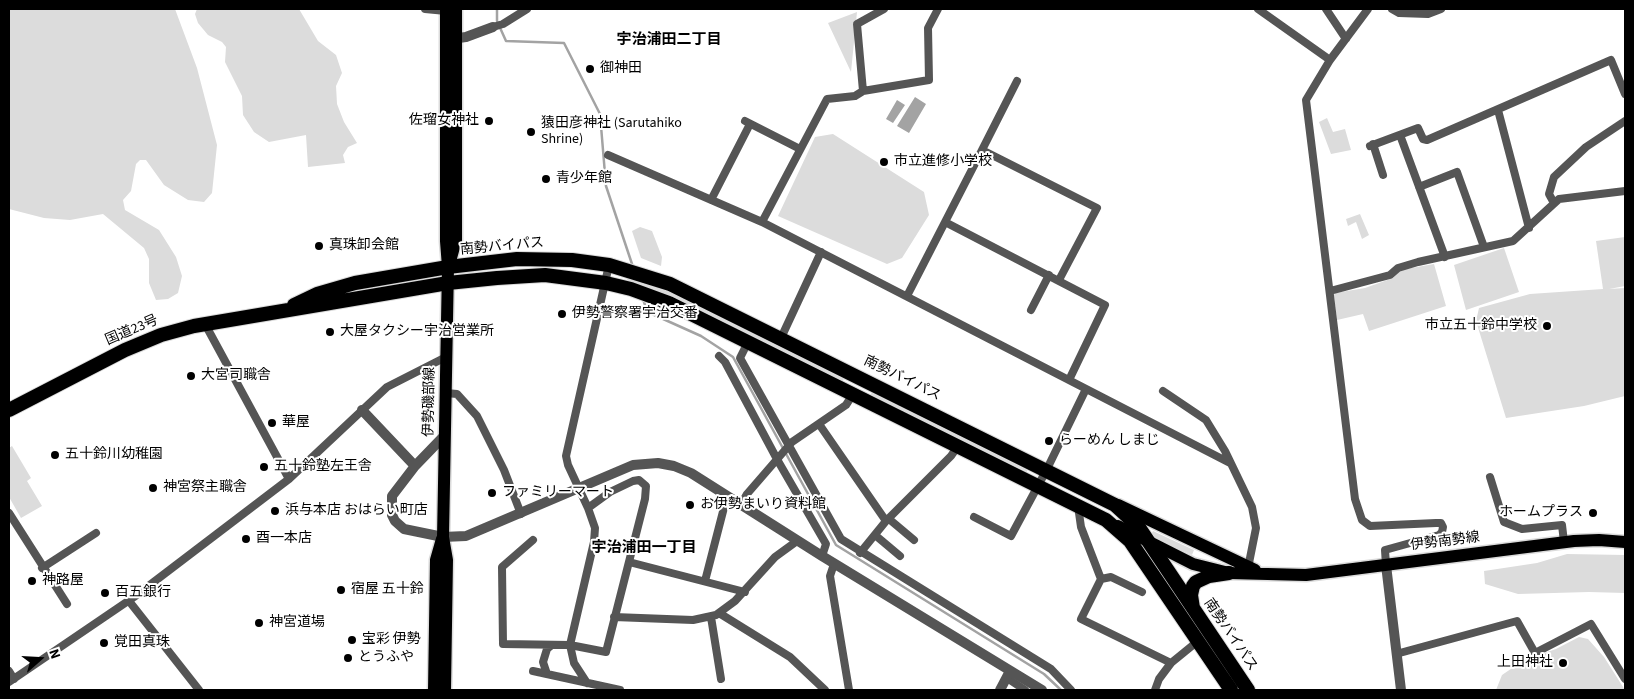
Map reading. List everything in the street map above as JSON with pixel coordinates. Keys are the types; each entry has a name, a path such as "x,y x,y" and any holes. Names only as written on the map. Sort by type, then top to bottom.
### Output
{"highway":[{"name":"南勢バイパス","path":"448,268 544,259 609,265 646,275 676,287 781,338 1106,499 1127,515 1150,543 1248,690"},
{"name":"国道23号","path":"278,313 317,294 355,283 448,268"},
{"path":"448,283 520,275 545,275 606,283 652,296 1106,520 1130,541 1231,690"},
{"name":"国道23号","path":"9,410 136,344 174,331 205,324 448,283"},
{"path":"1193,608 1191,596 1196,582 1209,576 1229,573"}],"main road":[{"name":"伊勢磯部線","path":"445,690 440,659 436,560 443,537 448,283 446,241 451,39 450,10"},
{"name":"伊勢南勢線","path":"1106,499 1248,568 1268,574"},
{"name":"伊勢南勢線","path":"1106,520 1206,569 1229,573 1306,575 1564,542 1599,540 1625,542"},
{"name":"伊勢磯部線","path":"434,690 440,659"}],"street":[{"path":"425,9 450,10"},
{"path":"451,39 493,28 527,9"},
{"path":"863,91 857,24 884,9"},
{"path":"762,222 827,99 855,96 863,91 929,80 927,34 938,9"},
{"path":"1258,9 1330,60"},
{"path":"1326,9 1346,39"},
{"path":"1368,9 1330,60 1306,100 1355,499 1362,520 1366,525 1441,523 1443,527 1442,532 1438,535 1385,550 1401,690"},
{"path":"1392,9 1400,13 1428,14 1441,9"},
{"path":"1383,175 1372,145 1418,128 1422,139 1427,140 1611,60 1625,94"},
{"path":"907,296 1017,81"},
{"path":"1498,110 1528,228"},
{"path":"1554,202 1549,194 1554,177 1586,147 1625,121"},
{"path":"711,200 748,123 800,149"},
{"path":"1400,135 1445,257"},
{"path":"982,150 1096,208 1059,280"},
{"path":"608,155 762,222 1230,463"},
{"path":"1419,187 1457,172 1484,247"},
{"path":"1330,291 1361,285 1390,275 1398,268 1412,264 1513,241 1554,202 1563,198 1625,191"},
{"path":"945,222 1106,305 1069,380"},
{"path":"781,338 821,252"},
{"path":"587,683 574,663 570,645 594,542 594,523 568,465 567,449 609,265"},
{"path":"1031,310 1049,275"},
{"path":"205,324 289,479"},
{"path":"748,342 740,358 841,539 860,553 1051,669 1071,690"},
{"path":"719,356 725,362 826,544 822,556"},
{"path":"9,671 12,681 128,601 289,479 392,384 446,357"},
{"path":"974,517 1011,536 1036,485 1047,469 1086,389"},
{"path":"1163,391 1206,420 1225,451 1256,517 1255,540 1248,568"},
{"path":"446,393 457,394 477,416 504,470 521,514"},
{"path":"741,505 747,494 788,447 846,405 853,394"},
{"path":"362,410 415,466"},
{"path":"819,424 887,520 914,540"},
{"path":"445,435 415,466 392,496 392,514 404,529 443,537 466,536 633,465 658,463 691,473 1009,674 1042,690"},
{"path":"860,553 887,520 951,456 958,446"},
{"path":"1490,477 1504,522 1522,529 1562,526 1564,542"},
{"path":"533,540 502,567 503,644 570,645 606,652 645,499 645,484 639,480 633,481 610,492 588,508"},
{"path":"705,581 727,496"},
{"path":"1078,506 1081,527 1101,579 1081,619 1171,663"},
{"path":"10,517 67,604"},
{"path":"42,568 96,534"},
{"path":"875,535 900,556"},
{"path":"614,617 693,620 715,615 745,592 775,557 797,541"},
{"path":"629,562 745,592"},
{"path":"834,564 830,576 849,690"},
{"path":"1101,579 1111,577 1142,592"},
{"path":"128,601 199,690"},
{"path":"715,615 721,679"},
{"path":"715,615 790,657 825,690"},
{"path":"1396,654 1517,621 1535,653 1591,624 1625,679"},
{"path":"1155,690 1159,679 1171,663 1198,641"},
{"path":"548,674 544,662 547,649 552,645"},
{"path":"533,671 620,690"},
{"path":"1000,690 1009,674"},
{"path":"1009,674 1025,690"}],"shaded area":[{"path":"9,9 175,9 197,68 217,145 212,193 204,202 188,200 164,185 146,160 140,160 136,164 131,191 123,200 125,210 159,230 176,257 182,276 178,293 168,299 156,300 149,283 149,259 144,248 103,214 70,220 44,218 9,209"},
{"path":"197,9 299,9 318,41 336,55 342,73 336,86 337,104 344,122 357,143 348,147 343,155 345,163 308,167 306,135 269,142 254,132 243,115 242,96 225,62 226,47 222,42 208,35 198,23 195,14"},
{"path":"857,12 851,72 828,23"},
{"path":"915,97 926,104 909,133 897,126"},
{"path":"897,100 905,105 893,123 886,119"},
{"path":"1327,118 1333,132 1345,129 1351,150 1331,154 1319,122"},
{"path":"833,134 924,192 929,215 902,258 887,264 778,216 815,137"},
{"path":"1360,214 1369,235 1362,239 1356,222 1348,226 1346,219"},
{"path":"640,227 652,231 662,257 661,266 641,258 632,231"},
{"path":"1625,237 1625,286 1609,289 1625,288 1625,396 1584,406 1506,418 1476,321 1479,308 1530,294 1603,289 1596,241"},
{"path":"1504,248 1519,292 1466,310 1454,265"},
{"path":"1434,264 1446,306 1369,331 1363,314 1337,320 1335,293 1365,288 1393,278 1400,270"},
{"path":"626,278 635,279 671,292 844,379 842,381 670,296 628,281"},
{"path":"873,391 1027,469 1027,472 870,395"},
{"path":"12,446 31,478 27,481 42,506 21,518 9,497 9,448"},
{"path":"1153,531 1194,550 1192,555 1150,536"},
{"path":"1567,554 1625,555 1625,593 1518,594 1485,584 1484,571 1537,563"},
{"name":"上田神社","path":"1579,637 1588,639 1604,657 1625,690 1496,690 1502,675 1524,660 1556,649"}],"waterway":[{"path":"497,9 497,21 506,41 564,43 600,114 606,186 633,267"},
{"path":"643,299 647,311 701,336 733,357 836,545 1044,674 1061,690"}],"place":[{"name":"御神田","path":"590,69"},
{"name":"佐瑠女神社","path":"489,121"},
{"name":"猿田彦神社 (Sarutahiko Shrine)","path":"531,132"},
{"name":"市立進修小学校","path":"884,162"},
{"name":"青少年館","path":"546,179"},
{"name":"真珠卸会館","path":"319,246"},
{"name":"伊勢警察署宇治交番","path":"562,314"},
{"name":"市立五十鈴中学校","path":"1547,326"},
{"name":"大屋タクシー宇治営業所","path":"330,332"},
{"name":"大宮司職舎","path":"191,376"},
{"name":"華屋","path":"272,423"},
{"name":"らーめん しまじ","path":"1049,441"},
{"name":"五十鈴川幼稚園","path":"55,455"},
{"name":"五十鈴塾左王舎","path":"264,467"},
{"name":"神宮祭主職舎","path":"153,488"},
{"name":"ファミリーマート","path":"492,493"},
{"name":"お伊勢まいり資料館","path":"690,505"},
{"name":"浜与本店 おはらい町店","path":"275,511"},
{"name":"ホームプラス","path":"1593,513"},
{"name":"酉一本店","path":"246,539"},
{"name":"神路屋","path":"32,581"},
{"name":"宿屋 五十鈴","path":"341,590"},
{"name":"百五銀行","path":"105,593"},
{"name":"神宮道場","path":"259,623"},
{"name":"宝彩 伊勢","path":"352,640"},
{"name":"覚田真珠","path":"104,643"},
{"name":"とうふや","path":"348,658"},
{"name":"上田神社","path":"1563,663"}],"district":[{"name":"宇治浦田二丁目","path":"669,41"},
{"name":"宇治浦田一丁目","path":"644,549"}]}
